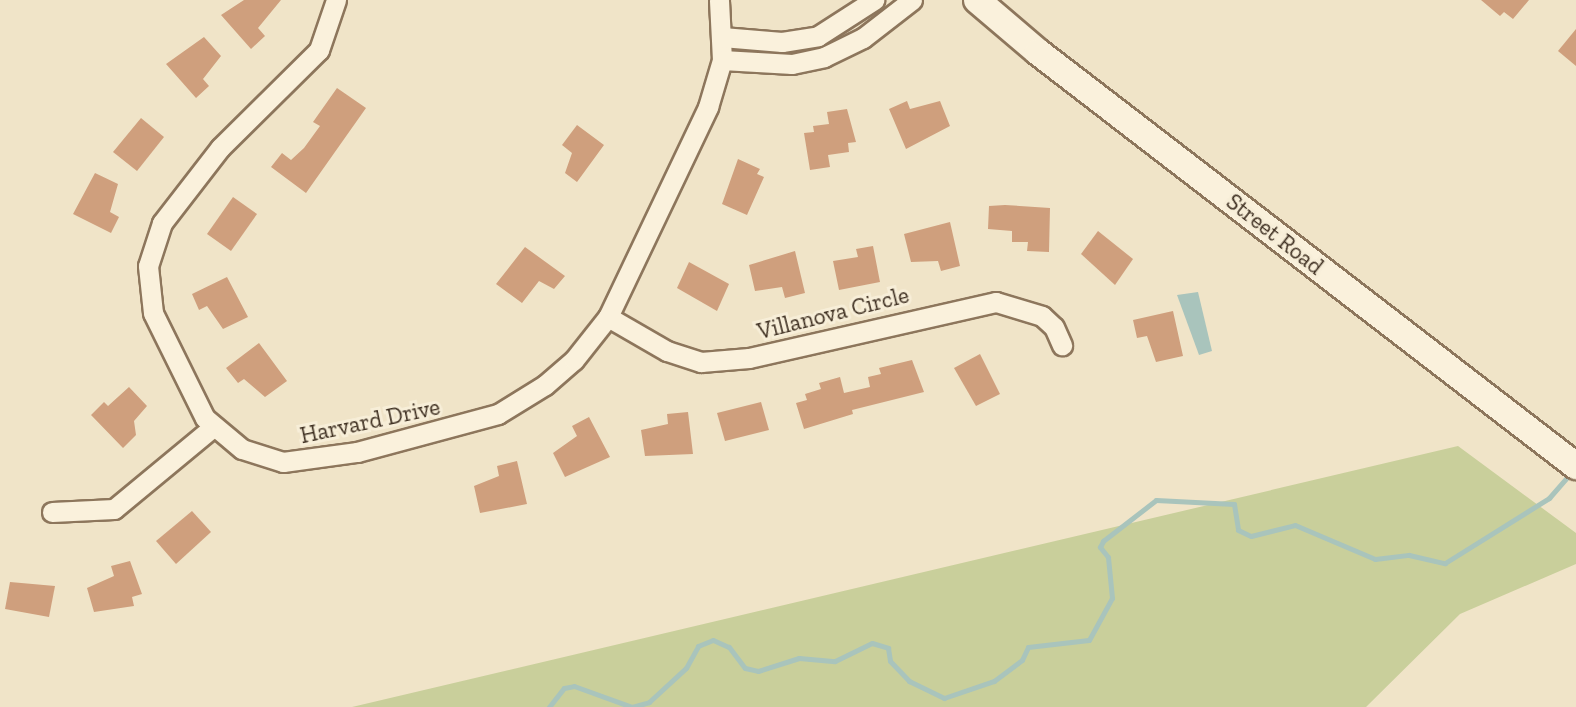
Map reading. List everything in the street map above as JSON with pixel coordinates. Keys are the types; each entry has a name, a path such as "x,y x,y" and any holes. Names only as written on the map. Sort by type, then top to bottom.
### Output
{"main road":[{"name":"Street Road","path":"977,0 1038,52 1573,463"}],"street":[{"name":"Harvard Drive","path":"336,0 318,50 219,148 162,223 151,251 148,290 153,313 178,371 213,427 242,449 283,463 305,463 448,430 498,414 545,385 574,360 608,317 708,107 722,60 719,0"},
{"path":"722,37 782,42 818,36 874,0"},
{"path":"722,60 792,64 824,57 863,38 912,0"},
{"name":"Villanova Circle","path":"608,317 667,351 701,362 749,358 996,302 1042,316 1054,327 1062,345"},
{"path":"52,512 114,509 213,427"}],"green space":[{"path":"1458,446 1576,533 1576,564 1460,614 1366,707 352,707"}],"water":[{"path":"1198,292 1212,351 1199,355 1177,295"}],"building":[{"path":"244,0 281,0 258,28 265,36 251,49 221,15"},
{"path":"1481,0 1529,0 1513,19 1504,12 1500,16"},
{"path":"1576,29 1576,66 1558,51"},
{"path":"204,37 221,56 203,79 209,86 196,98 166,64"},
{"path":"337,88 366,108 306,193 271,167 282,153 291,160 304,148 320,126 313,122"},
{"path":"907,101 910,109 940,101 950,126 906,149 889,109"},
{"path":"847,109 856,142 848,143 849,152 828,155 830,167 810,170 804,133 814,132 813,126 829,124 827,112"},
{"path":"141,118 164,137 137,171 113,152"},
{"path":"577,125 604,145 577,182 565,173 572,153 562,145"},
{"path":"738,159 760,169 757,174 764,177 747,215 722,204"},
{"path":"95,173 118,184 110,212 119,217 111,233 73,214"},
{"path":"233,197 257,214 231,251 207,234"},
{"path":"989,206 1050,208 1049,252 1027,251 1028,242 1012,242 1012,231 988,229"},
{"path":"950,222 960,266 941,271 938,261 911,262 904,234"},
{"path":"1098,231 1133,259 1115,285 1081,254"},
{"path":"873,246 880,282 839,290 833,261 858,257 856,249"},
{"path":"525,247 565,276 554,289 539,281 522,303 496,284"},
{"path":"795,251 805,293 785,298 782,287 755,291 749,265"},
{"path":"689,262 729,284 717,311 677,288"},
{"path":"227,277 248,317 223,329 207,306 199,310 192,294"},
{"path":"1173,311 1183,356 1156,362 1147,336 1137,338 1133,320"},
{"path":"259,343 287,381 265,397 244,379 238,383 226,368"},
{"path":"980,354 1000,394 976,406 954,368"},
{"path":"912,360 924,392 852,410 853,414 804,429 796,403 807,400 805,394 821,389 819,383 840,377 844,393 870,387 868,377 881,374 879,368"},
{"path":"129,387 147,406 134,421 136,435 123,448 91,415 104,402 108,406"},
{"path":"761,402 769,430 725,441 717,413"},
{"path":"688,412 693,454 645,456 641,430 668,424 667,414"},
{"path":"589,417 610,457 565,477 553,453 577,436 572,426"},
{"path":"517,461 527,504 480,513 474,486 499,476 497,466"},
{"path":"192,511 211,532 176,564 156,541"},
{"path":"130,561 142,594 132,597 134,606 94,612 87,588 114,576 111,566"},
{"path":"10,582 55,586 49,617 5,609"}],"waterway":[{"path":"549,707 564,688 574,686 632,707 649,702 686,668 698,646 713,640 729,647 745,668 758,671 799,658 835,661 872,643 888,648 890,661 909,681 944,698 994,681 1022,660 1028,647 1089,640 1112,598 1108,557 1100,547 1103,541 1156,500 1234,504 1238,530 1251,536 1295,525 1375,559 1409,555 1445,563 1549,498 1572,472"}]}
